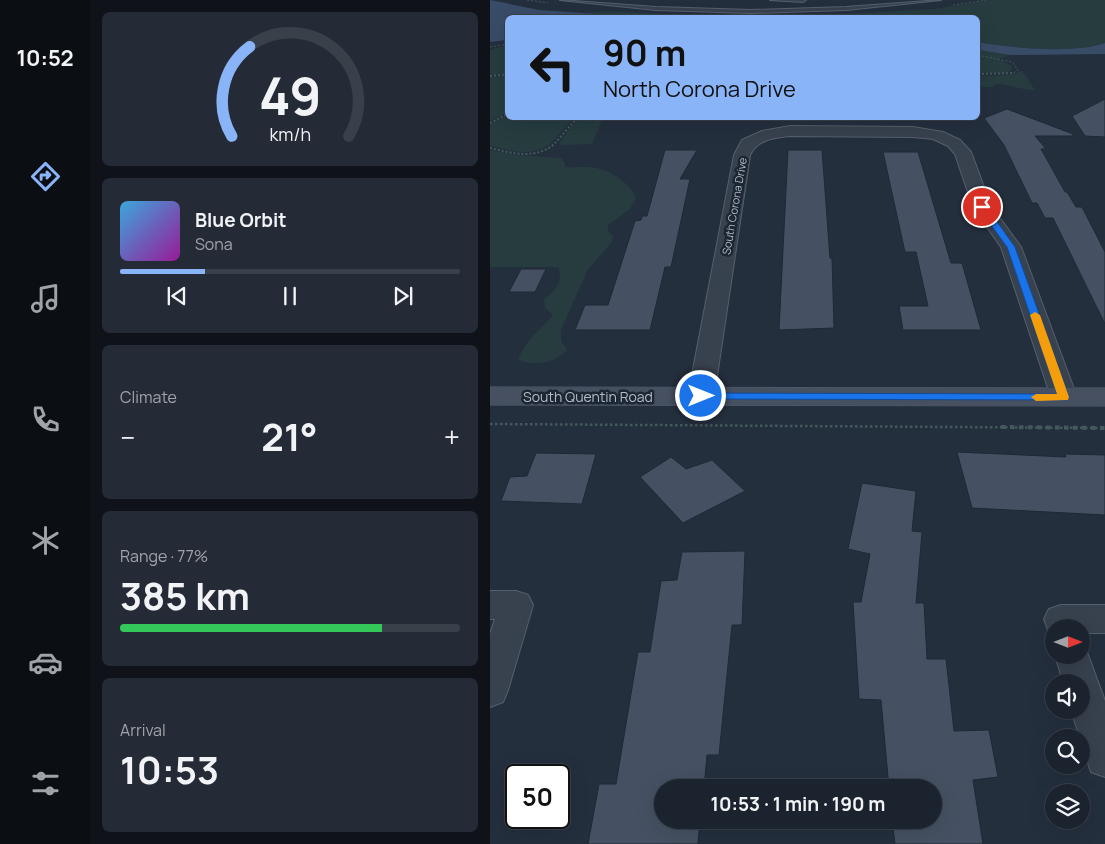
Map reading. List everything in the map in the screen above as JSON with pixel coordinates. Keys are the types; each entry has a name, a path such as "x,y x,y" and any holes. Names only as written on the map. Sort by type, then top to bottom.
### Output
{"main road":[{"name":"South Quentin Road","path":"490,396 1105,397"}],"street":[{"name":"South Corona Drive","path":"701,396 742,156 748,143 767,134 790,131 875,131 937,135 954,143 963,152 982,207 1011,247 1064,397"},
{"path":"490,690 503,605"},
{"path":"1090,620 1105,619"},
{"path":"1090,711 1105,758"}],"lane":[{"path":"564,0 668,9 721,10 828,10 938,0"},
{"path":"721,10 724,0"},
{"path":"773,0 803,0"}],"path":[{"path":"490,48 505,44"},
{"path":"980,55 1012,62 1018,70 1012,74 980,74"},
{"path":"490,76 505,74"},
{"path":"490,123 505,116"},
{"path":"490,148 526,154 544,151 552,146 576,120"},
{"path":"490,424 1105,428"}],"green space":[{"path":"990,0 1105,0 1105,43 1077,48 1042,49 980,42 980,15 826,15 934,9"},
{"path":"606,11 736,15 609,15 586,13"},
{"path":"505,46 505,73 490,75 490,50"},
{"path":"980,50 1011,55 998,59 1012,66 1011,70 1006,73 980,73"},
{"path":"1022,71 1035,90 1001,84 995,84 993,87 980,87 980,76 1009,75"},
{"path":"505,75 505,114 490,121 490,77"},
{"path":"505,117 505,120 573,120 546,147 531,152 490,146 490,124"},
{"path":"579,120 602,120 592,144 561,145 559,143"},
{"path":"490,150 516,155 561,158 565,163 565,167 596,168 614,175 625,183 636,198 630,209 608,225 608,231 613,236 612,242 587,271 561,330 561,341 567,350 557,358 544,362 531,363 518,359 529,341 553,315 545,308 544,299 557,286 560,272 558,267 490,267"}],"water":[{"path":"490,0 539,10 613,15 505,15 505,40 490,42"},
{"path":"980,42 1042,49 1077,48 1105,43 1105,54 1011,55 980,50"}],"building":[{"path":"1105,99 1105,137 1085,136 1072,116"},
{"path":"1007,109 1073,134 1073,136 1035,136 1046,149 1041,149 1065,192 1067,192 1076,207 1082,207 1105,252 1105,324 1053,218 1045,218 1037,203 1032,203 1004,145 984,118"},
{"path":"665,150 697,150 680,179 690,179 671,267 665,267 650,330 575,330 585,305 608,305 635,221 641,220 642,216 647,216"},
{"path":"788,150 822,150 830,258 832,258 834,328 779,330"},
{"path":"883,152 918,152 951,263 962,263 981,330 903,330 899,306 928,306 916,252 905,252"},
{"path":"521,269 546,269 535,292 509,292"},
{"path":"957,452 1066,457 1065,454 1105,455 1105,515 972,508"},
{"path":"536,453 596,454 582,504 501,501 510,477 527,476"},
{"path":"671,457 686,469 712,460 745,491 683,523 640,477"},
{"path":"862,483 916,491 912,531 922,532 916,603 924,603 927,659 946,659 954,731 989,730 998,777 973,780 983,844 895,844 893,829 942,829 942,779 888,779 881,700 859,699 853,602 861,602 870,554 848,549"},
{"path":"745,551 742,625 732,625 719,755 707,755 705,779 654,779 654,829 699,829 698,844 588,844 599,784 616,784 638,652 650,652 661,581 677,580 682,552"}],"slow traffic":[{"path":"1035,315 1064,397 1036,397"}],"route":[{"path":"701,396 1064,397 1011,247 982,207"}]}
